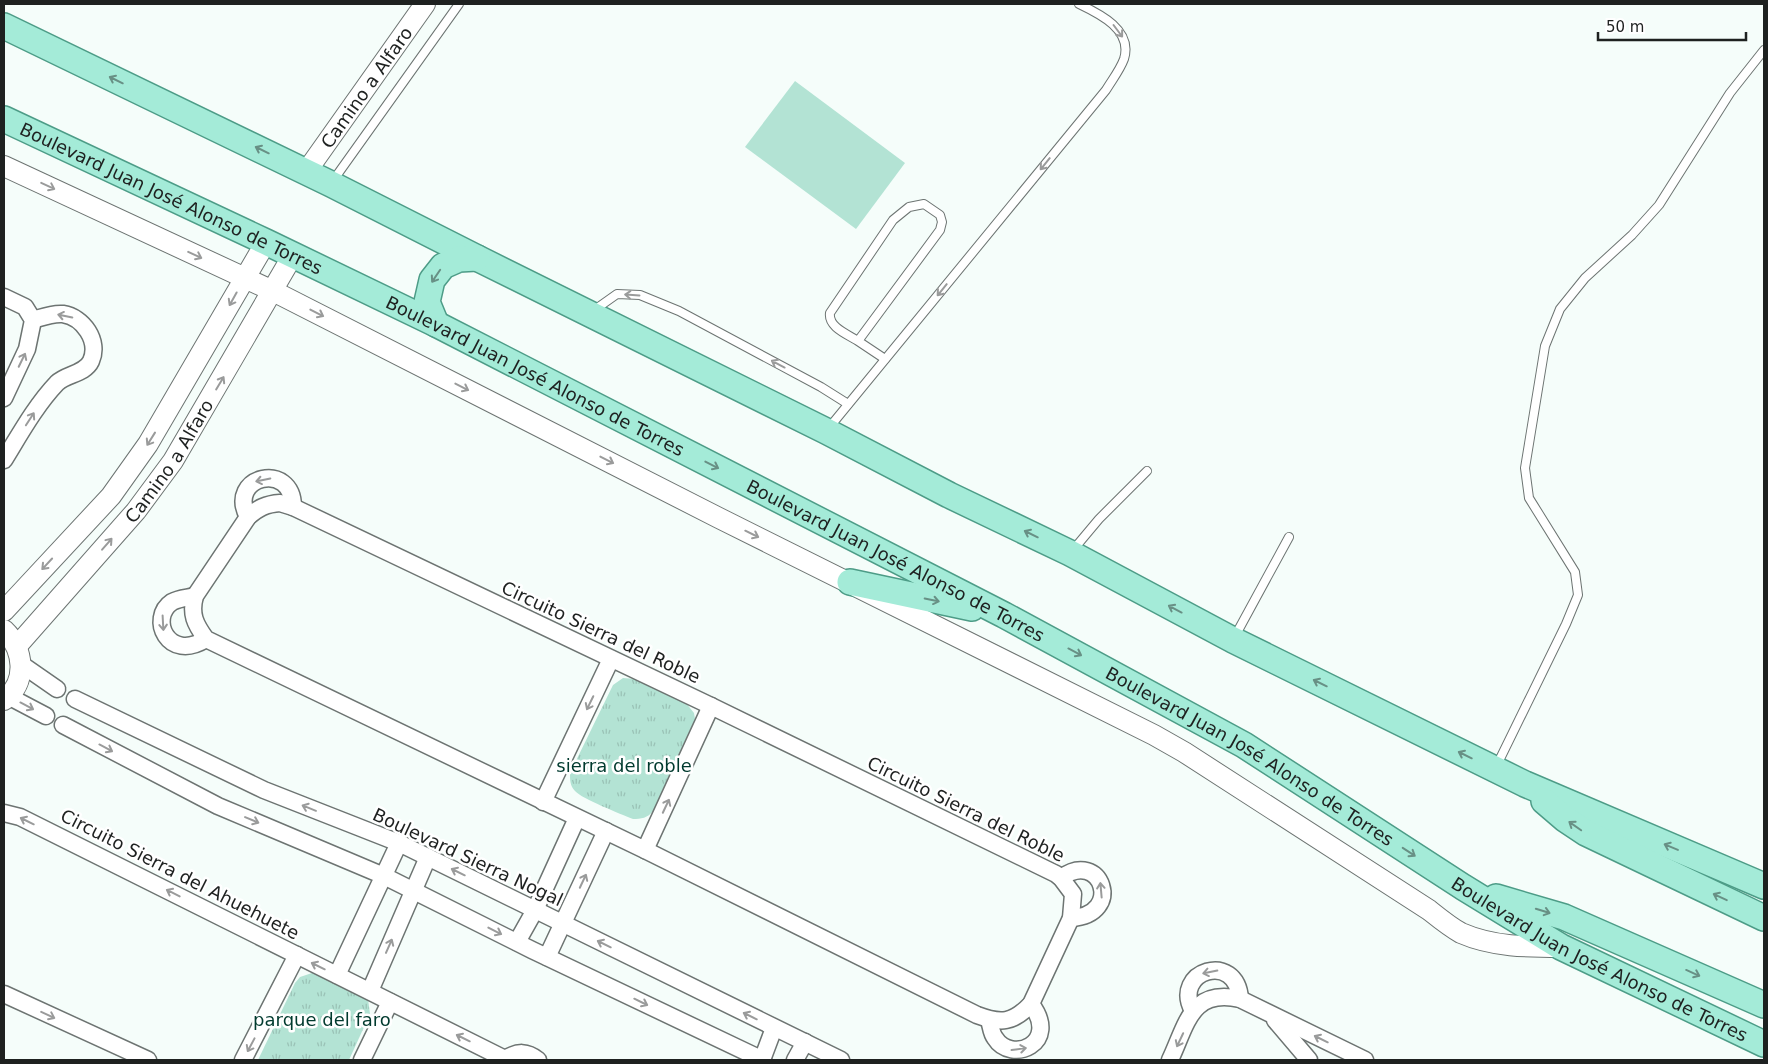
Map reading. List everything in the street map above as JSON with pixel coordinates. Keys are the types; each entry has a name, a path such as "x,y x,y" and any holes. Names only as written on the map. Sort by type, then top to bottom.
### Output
{"main road":[{"path":"4,26 331,184 826,431 949,495 1070,553 1233,640 1525,784 1764,886"},
{"name":"Boulevard Juan José Alonso de Torres","path":"4,119 436,324 1004,615 1244,745 1463,887 1561,947 1764,1044"},
{"path":"436,324 427,302 432,280 443,266 459,259 477,258"},
{"path":"850,582 1004,615"},
{"path":"1525,784 1565,819 1586,834 1764,918"},
{"path":"1463,887 1564,917 1764,1005"}],"street":[{"name":"Camino a Alfaro","path":"306,172 425,4"},
{"path":"4,166 274,291 1184,752 1460,932 1502,945 1561,947"},
{"name":"Camino a Alfaro","path":"4,611 111,496 148,444 266,242"},
{"name":"Camino a Alfaro","path":"19,655 136,511 173,461 274,291 293,255"},
{"path":"4,297 25,307 33,320 28,349 4,398"},
{"path":"4,460 48,393 59,381 82,370 91,362 93,354 93,344 90,335 85,326 76,318 54,314 33,320"},
{"path":"248,517 243,502 244,494 254,482 262,479 270,478 285,484 290,491 292,507"},
{"name":"Circuito Sierra del Roble","path":"195,596 248,517 257,509 268,504 292,507 710,706 1056,874 1073,894 1071,918 1031,1004 1023,1012 1010,1020 989,1020"},
{"path":"206,639 197,645 188,647 178,646 170,641 164,634 162,626 162,617 165,609 178,599 195,596 192,615 196,626 206,639 645,850 989,1020 995,1039 1008,1050 1017,1051 1025,1049 1038,1038 1041,1022 1031,1004"},
{"path":"4,630 11,636 19,655 20,675 16,686 6,698 46,716"},
{"path":"19,655 57,689"},
{"path":"544,802 611,659"},
{"name":"Boulevard Sierra Nogal","path":"75,699 264,790 399,843 841,1060"},
{"path":"645,850 710,706"},
{"path":"63,725 218,806 384,876 547,957 763,1060 774,1028"},
{"name":"Circuito Sierra del Ahuehuete","path":"4,813 20,817 506,1060"},
{"path":"517,942 577,818"},
{"path":"547,957 606,832"},
{"path":"337,975 399,843"},
{"path":"370,991 428,857"},
{"path":"1061,878 1068,872 1085,870 1093,873 1102,884 1102,901 1098,908 1083,917 1071,918"},
{"path":"242,1060 297,955"},
{"path":"1193,1011 1188,1000 1189,991 1192,983 1205,972 1214,970 1230,976 1240,990 1240,999"},
{"path":"4,994 148,1060"},
{"path":"1170,1060 1193,1011 1203,1002 1214,997 1228,996 1240,999 1364,1060"},
{"path":"362,1060 390,1002"},
{"path":"1269,1014 1309,1060"},
{"path":"795,1060 805,1042"},
{"path":"506,1060 513,1054 522,1052 532,1054 538,1060"}],"lane":[{"path":"331,184 458,4"},
{"path":"826,431 1106,90 1121,65 1126,44 1122,34 1102,16 1079,4"},
{"path":"1495,769 1578,596 1574,572 1529,498 1525,468 1545,346 1560,309 1585,278 1632,235 1659,205 1730,93 1764,50"},
{"path":"858,341 940,230 942,222 940,215 924,204 909,207 893,220 830,313 829,319 832,324 885,359"},
{"path":"589,313 618,294 640,295 679,311 821,387 848,404"},
{"path":"1070,553 1099,519 1147,471"},
{"path":"1233,640 1289,536"}],"green space":[{"path":"795,81 905,163 856,229 745,147"},
{"name":"sierra del roble","path":"623,678 636,679 686,703 694,713 695,719 653,811 647,817 639,819 633,819 585,798 573,789 570,780 570,773 613,685"},
{"name":"parque del faro","path":"312,973 320,974 368,999 370,1014 349,1060 258,1060 295,983 300,977"}]}
